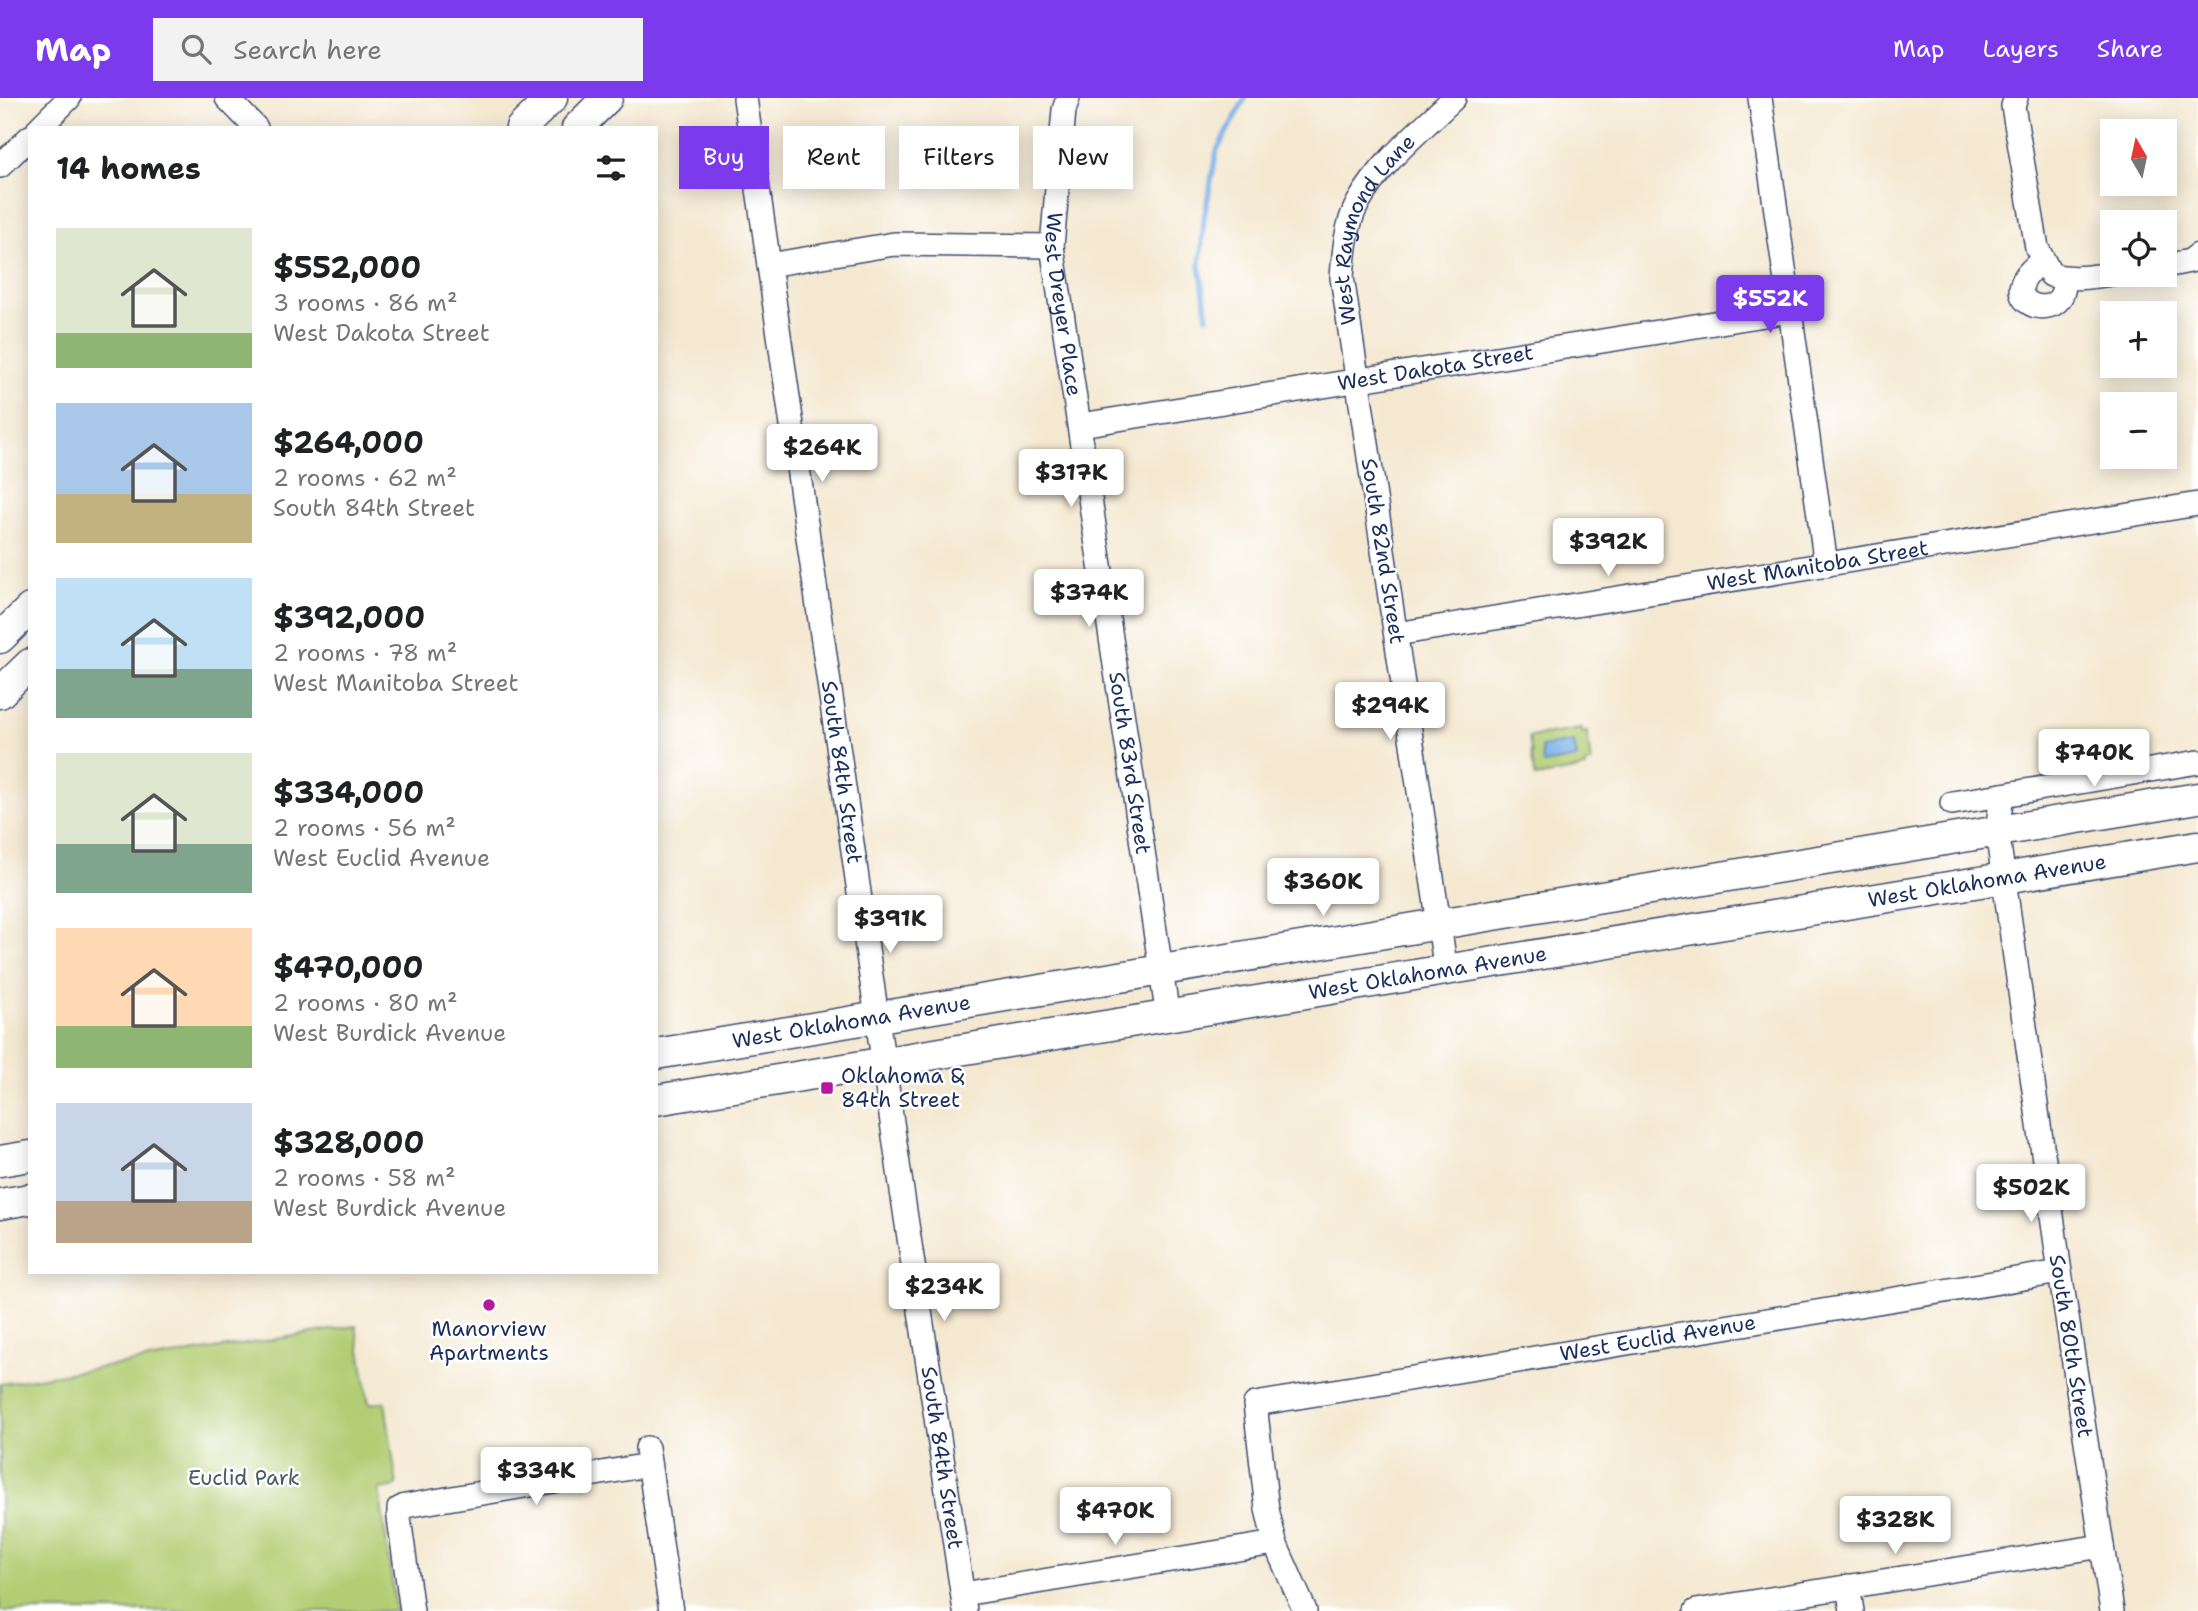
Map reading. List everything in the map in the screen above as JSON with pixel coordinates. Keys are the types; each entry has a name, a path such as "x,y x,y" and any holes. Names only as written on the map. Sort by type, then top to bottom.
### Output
{"main road":[{"path":"523,126 552,98"},
{"path":"579,126 607,98"},
{"path":"0,638 28,611"},
{"path":"0,693 28,666"},
{"name":"West Oklahoma Avenue","path":"658,1054 2198,798"},
{"name":"West Oklahoma Avenue","path":"658,1100 2198,846"},
{"path":"0,1161 28,1156"},
{"path":"0,1204 28,1199"}],"street":[{"path":"41,126 69,98"},
{"path":"227,98 254,126"},
{"name":"South 84th Street","path":"745,98 964,1602"},
{"name":"West Dreyer Place","path":"1068,98 1064,110 1052,246 1081,425"},
{"name":"West Raymond Lane","path":"1357,381 1342,276 1345,245 1357,204 1384,167 1454,98"},
{"path":"1760,98 1826,565"},
{"path":"2016,98 2013,106 2037,248 2053,271 2083,279 2100,276"},
{"path":"0,166 28,139"},
{"path":"769,265 894,244 1052,246"},
{"path":"2177,263 2190,261 2198,255"},
{"name":"West Dakota Street","path":"1081,425 1788,311"},
{"name":"South 82nd Street","path":"1357,381 1446,971"},
{"name":"South 83rd Street","path":"1081,425 1168,1017"},
{"name":"West Manitoba Street","path":"1396,634 2198,504"},
{"path":"1952,803 2198,762"},
{"path":"1997,831 2002,794"},
{"name":"South 80th Street","path":"1997,831 2112,1611"},
{"name":"West Euclid Avenue","path":"1275,1543 1267,1509 1255,1404 2060,1272"},
{"path":"412,1611 400,1509 648,1457 671,1611"},
{"path":"964,1602 1275,1543 1305,1611"},
{"path":"1696,1611 2102,1546"},
{"path":"1848,1586 1852,1611"}],"green space":[{"path":"1582,729 1582,733 1587,732 1591,763 1586,764 1586,768 1535,777 1529,737"},
{"name":"Euclid Park","path":"356,1326 369,1404 385,1402 397,1486 379,1489 396,1611 0,1611 0,1384"}],"water":[{"path":"1574,742 1577,758 1543,764 1541,747"}],"waterway":[{"path":"1207,317 1200,266 1204,218 1217,150 1245,98"}],"place":[{"name":"Oklahoma & 84th Street","path":"827,1088"},
{"name":"Manorview Apartments","path":"489,1305"}]}
